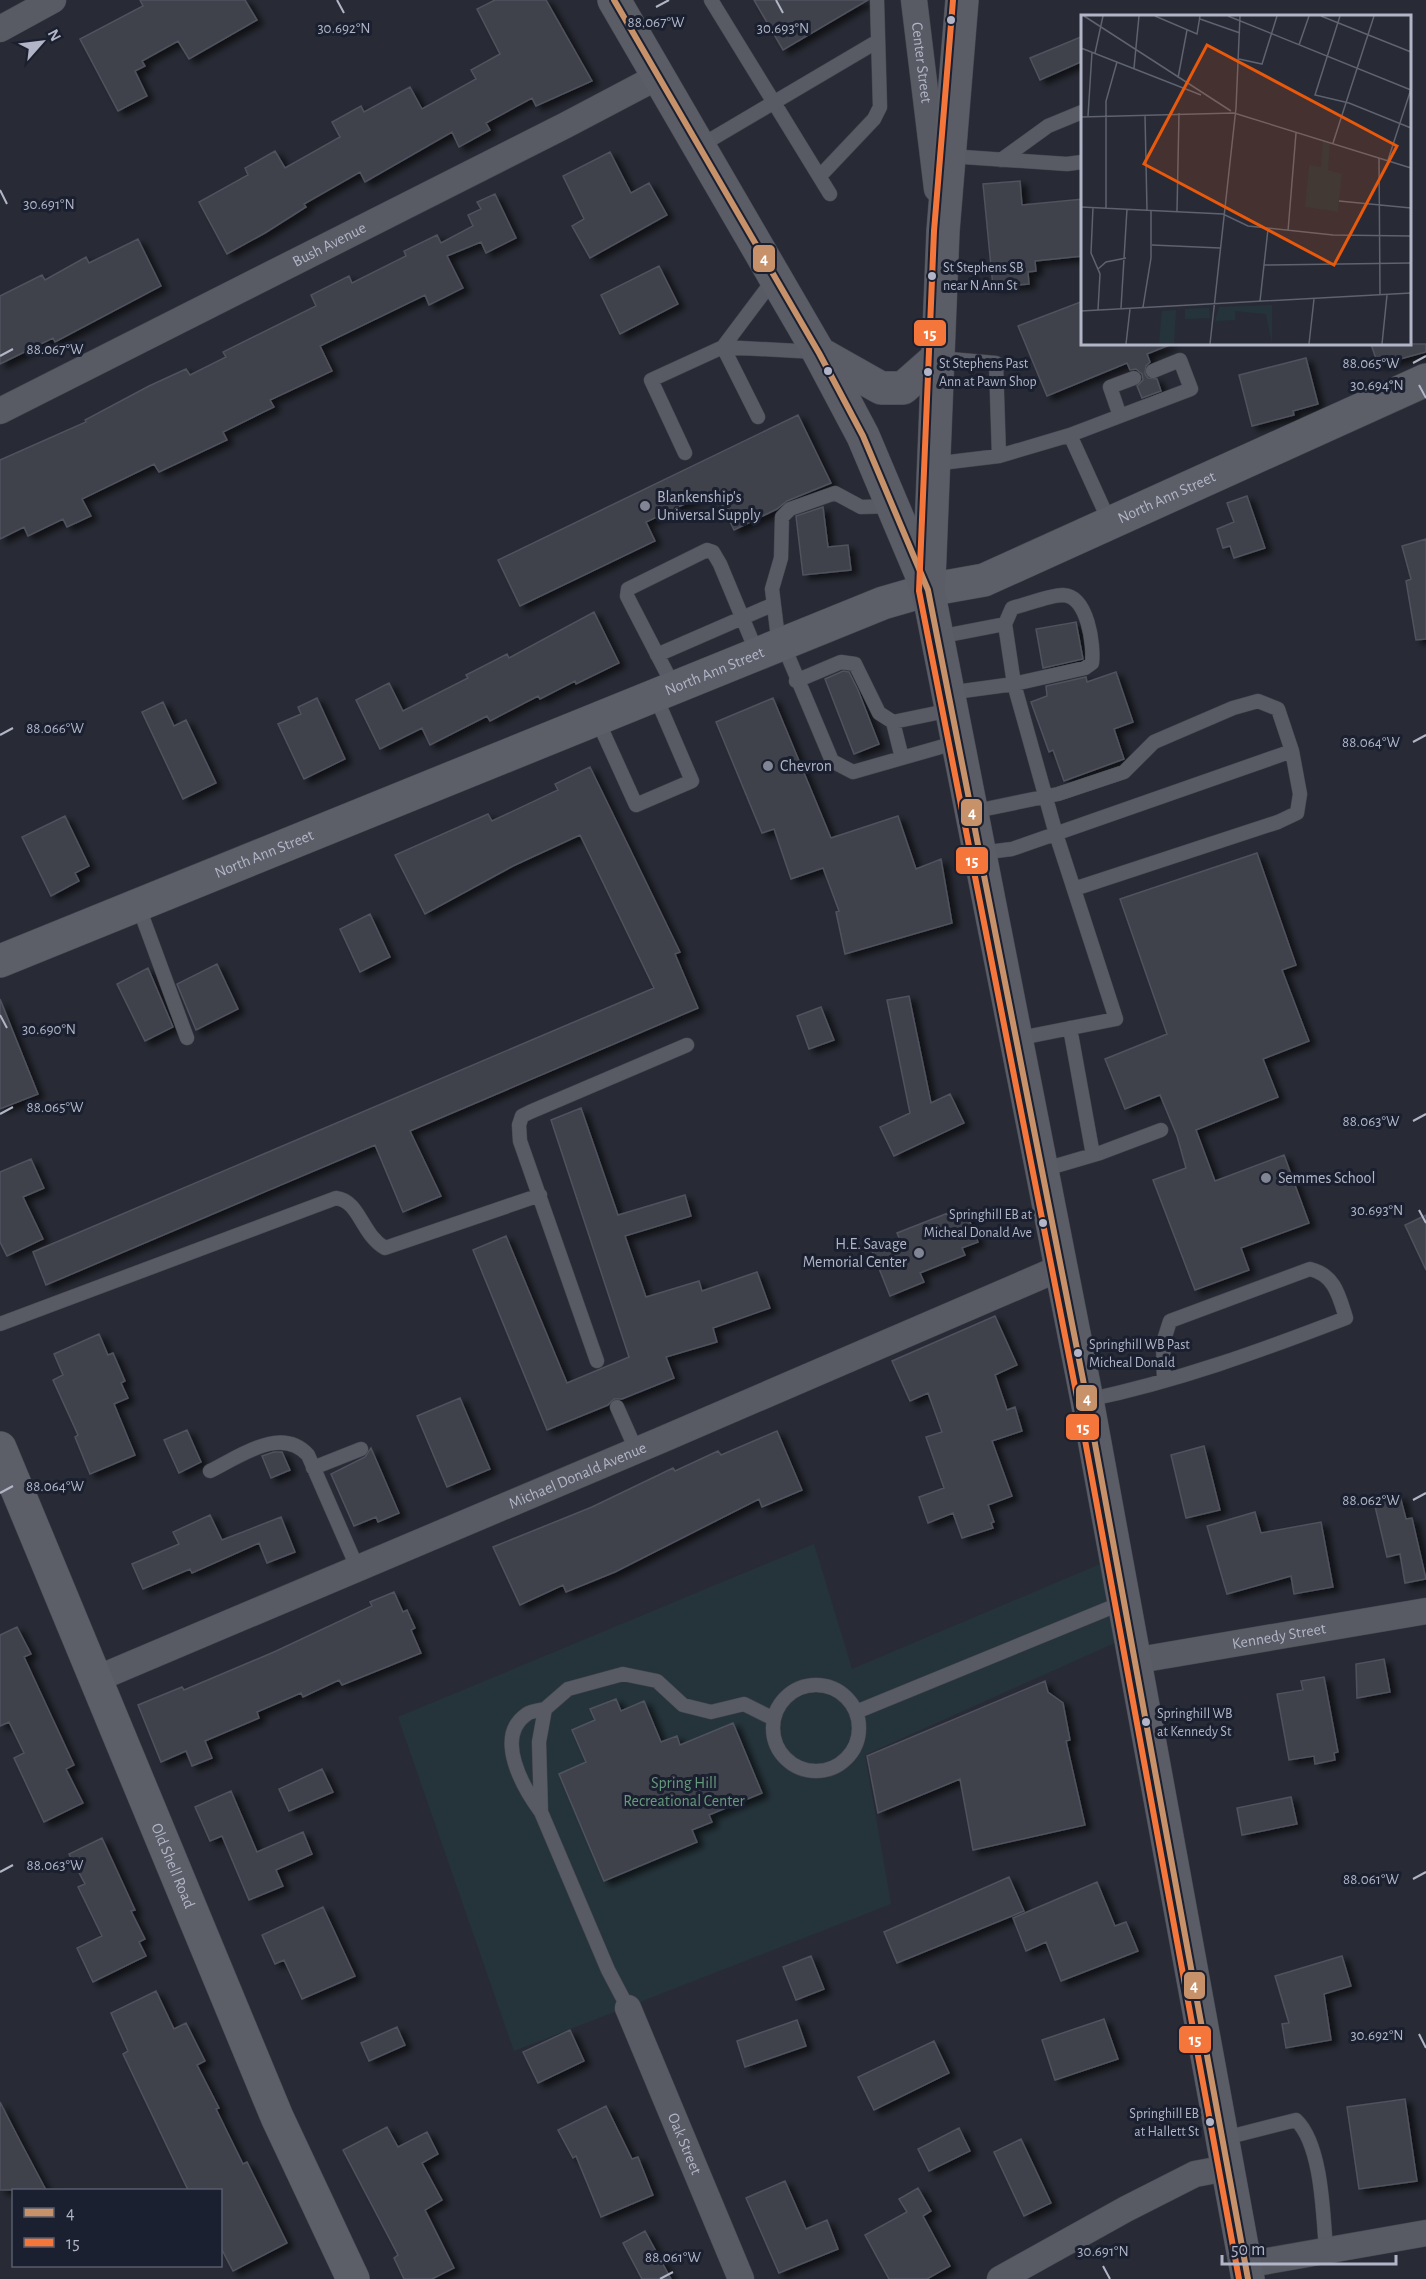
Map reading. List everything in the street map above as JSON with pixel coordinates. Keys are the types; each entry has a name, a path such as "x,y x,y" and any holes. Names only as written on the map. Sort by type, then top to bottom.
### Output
{"main road":[{"path":"614,0 819,352 863,436 928,590 1087,1400 1122,1603 1246,2272"},
{"path":"928,590 943,231 962,0"},
{"path":"819,352 881,388 903,387 937,358"}],"street":[{"path":"0,29 53,0"},
{"name":"Center Street","path":"914,0 943,231"},
{"name":"Bush Avenue","path":"0,411 566,125 658,76"},
{"name":"North Ann Street","path":"0,961 883,603 928,590 984,580 1426,380"},
{"name":"Michael Donald Avenue","path":"94,1680 357,1567 637,1452 1060,1268"},
{"name":"Old Shell Road","path":"0,1448 7,1486 94,1680 277,2117 353,2279"},
{"name":"Kennedy Street","path":"1133,1661 1426,1611"},
{"name":"Oak Street","path":"628,2008 741,2279"},
{"path":"1000,2279 1126,2209 1195,2174 1224,2153"},
{"path":"1246,2272 1326,2250 1426,2233"}],"lane":[{"path":"711,0 831,194"},
{"path":"820,176 874,119 880,107 877,0"},
{"path":"700,146 878,41"},
{"path":"1001,160 1048,126 1081,113"},
{"path":"949,156 1067,164 1081,162"},
{"path":"685,453 651,381 723,347 776,277"},
{"path":"723,347 819,352"},
{"path":"723,347 758,417"},
{"path":"937,358 996,363 999,456"},
{"path":"932,464 999,456 1070,435 1191,389 1180,360 1154,371"},
{"path":"1120,416 1110,387 1134,378"},
{"path":"1070,435 1110,523"},
{"path":"769,649 772,589 781,558 780,522 790,509 835,493 861,507 893,506"},
{"path":"597,718 636,806 692,781 664,691 657,655 630,604 628,590 707,550 713,552 720,564 743,620 796,681 832,761 853,772 958,742"},
{"path":"893,722 950,701 1014,684 1085,668 1092,663 1093,648 1082,608 1075,600 1064,595 1012,608 1005,624 1014,684 1056,834 1116,1019 1016,1039"},
{"path":"657,655 699,635 743,620 772,605"},
{"path":"938,637 1005,624"},
{"path":"796,681 841,662 855,664 879,713 893,722 902,758"},
{"path":"971,812 1047,797 1124,772 1154,742 1233,708 1258,701 1278,709 1292,751 1300,794 1297,813 1278,822 1074,889"},
{"path":"980,853 1012,849 1292,751"},
{"path":"138,905 187,1038"},
{"path":"1070,1028 1093,1155"},
{"path":"597,1360 520,1141 519,1125 522,1116 687,1045"},
{"path":"1042,1170 1093,1155 1161,1130"},
{"path":"0,1324 336,1198 345,1199 353,1206 365,1230 374,1241 386,1248 540,1195"},
{"path":"1087,1400 1164,1381 1219,1366 1346,1318 1336,1286 1324,1272 1310,1269 1170,1321 1163,1343 1164,1381"},
{"path":"617,1407 637,1452"},
{"path":"210,1471 272,1441 286,1442 300,1447 313,1468 357,1567"},
{"path":"313,1468 361,1449"},
{"path":"856,1712 1122,1603"},
{"path":"628,2008 604,1960 541,1812 519,1777 513,1748 515,1726 528,1713 545,1709 568,1689 622,1674 657,1681 683,1705 711,1712 744,1704 774,1719"},
{"path":"812,1684 838,1691 849,1700 856,1712 859,1737 853,1750 845,1761 821,1771 795,1766 784,1757 773,1733 774,1719 787,1695 812,1684"},
{"path":"541,1812 539,1742 545,1709"},
{"path":"1224,2153 1296,2120 1305,2128 1313,2147 1326,2250"}],"green space":[{"name":"Spring Hill Recreational Center","path":"814,1544 852,1669 1105,1562 1119,1641 865,1755 891,1904 514,2051 398,1717"}],"building":[{"path":"140,0 245,0 257,20 189,59 178,41 142,61 145,66 135,71 147,96 118,111 80,39 143,6"},
{"path":"495,0 546,0 592,81 536,106 532,98 486,123 490,130 459,147 452,132 365,182 360,172 304,204 306,207 227,254 199,202 248,175 245,168 275,151 285,168 340,137 332,122 361,106 364,112 410,87 422,109 476,79 471,70 500,54 477,9"},
{"path":"754,0 868,0 783,50"},
{"path":"1081,37 1081,62 1040,80 1030,58"},
{"path":"610,152 631,193 649,183 667,215 590,258 572,226 584,219 563,176"},
{"path":"1020,181 1022,205 1081,199 1081,256 1035,261 1036,271 1028,272 1029,284 993,287 983,184"},
{"path":"495,194 516,238 486,253 481,242 447,256 463,288 429,305 425,295 320,346 332,371 270,400 274,407 223,432 227,440 159,472 154,464 82,499 91,516 67,527 63,519 28,536 24,527 0,539 0,460 86,422 85,420 149,386 186,369 190,375 226,357 223,352 316,306 311,295 349,276 352,283 406,256 404,251 437,235 441,243 473,226 468,215 481,209 477,202"},
{"path":"138,239 161,286 55,342 53,338 0,364 0,296 42,275 45,280 86,257 89,263"},
{"path":"659,266 678,304 620,334 601,295"},
{"path":"1081,302 1081,345 1170,345 1147,354 1150,362 1146,366 1145,374 1148,378 1157,379 1161,391 1142,398 1137,386 1143,380 1142,374 1136,369 1130,370 1127,363 1047,396 1018,326"},
{"path":"1426,344 1426,352 1378,365 1371,345"},
{"path":"1306,358 1318,404 1293,411 1294,415 1252,426 1239,375"},
{"name":"Blankenship's Universal Supply","path":"798,415 831,483 787,501 777,509 734,530 715,490 646,522 655,541 520,606 498,560"},
{"path":"1247,496 1265,548 1234,558 1230,546 1223,548 1217,529 1234,522 1227,503"},
{"path":"823,507 828,547 848,545 851,570 803,575 796,516"},
{"path":"1426,539 1426,639 1416,640 1406,581 1411,579 1402,546"},
{"path":"594,612 619,663 576,684 575,681 540,699 538,696 490,721 487,716 430,745 422,728 380,749 356,700 389,683 403,711 468,678 466,675 507,654 509,658"},
{"path":"1076,622 1083,659 1043,668 1036,629"},
{"path":"843,671 849,672 858,690 879,744 854,754 825,679"},
{"path":"1116,672 1133,722 1114,729 1124,759 1064,781 1053,750 1049,752 1031,702 1047,696 1046,686 1086,677 1087,682"},
{"path":"317,698 345,759 304,779 278,724 301,714 298,707"},
{"path":"773,698 831,838 898,816 916,869 941,859 952,923 845,954 836,912 839,911 823,868 791,879 774,829 762,833 716,722"},
{"path":"163,702 174,726 186,720 216,783 183,799 142,712"},
{"path":"590,767 680,952 675,954 698,1008 410,1131 441,1196 403,1212 375,1145 46,1285 33,1252 654,988 580,835 513,866 425,914 395,855 488,814 492,821 558,790 555,784"},
{"path":"65,816 89,866 75,873 79,881 51,896 22,837"},
{"path":"1257,853 1296,965 1282,970 1309,1041 1263,1059 1278,1097 1196,1130 1215,1181 1284,1155 1309,1223 1241,1248 1249,1270 1195,1290 1153,1180 1186,1168 1177,1136 1160,1095 1125,1109 1105,1059 1167,1034 1120,899"},
{"path":"370,914 390,957 360,972 340,929"},
{"path":"217,964 238,1009 196,1030 177,984"},
{"path":"148,968 173,1027 145,1041 117,984"},
{"path":"909,996 931,1103 950,1094 964,1123 894,1156 880,1127 910,1113 887,1000"},
{"path":"0,999 38,1094 0,1109"},
{"path":"821,1007 834,1040 809,1049 797,1016"},
{"path":"581,1108 618,1215 685,1195 691,1216 625,1236 646,1297 699,1281 702,1291 757,1272 770,1308 713,1328 717,1342 666,1357 674,1378 622,1399 614,1399 608,1405 547,1430 473,1250 506,1236 567,1383 629,1357 551,1120"},
{"path":"31,1159 44,1188 23,1197 43,1239 7,1256 0,1242 0,1172"},
{"name":"H.E. Savage Memorial Center","path":"966,1212 978,1242 962,1248 965,1255 920,1273 924,1282 890,1296 872,1251 900,1240 897,1233 948,1213 950,1219"},
{"path":"1426,1215 1426,1270 1405,1225"},
{"path":"995,1316 1017,1365 995,1375 1007,1410 1015,1407 1022,1431 992,1441 1012,1496 988,1505 994,1522 991,1523 993,1528 962,1538 953,1513 928,1523 919,1497 944,1488 926,1437 942,1432 928,1393 910,1401 892,1361"},
{"path":"99,1334 108,1355 113,1353 125,1381 121,1383 128,1398 114,1404 135,1455 90,1474 75,1437 78,1435 53,1380 63,1375 54,1354"},
{"path":"460,1398 490,1469 447,1487 417,1416"},
{"path":"187,1430 201,1462 179,1473 164,1440"},
{"path":"777,1431 802,1490 762,1507 759,1499 615,1572 566,1592 563,1585 520,1605 493,1547 592,1507 673,1468 675,1471 718,1451 721,1455"},
{"path":"1204,1446 1220,1510 1186,1518 1171,1455"},
{"path":"371,1448 399,1513 378,1522 376,1517 354,1526 331,1474 365,1457"},
{"path":"282,1452 290,1470 271,1478 262,1456"},
{"path":"1400,1496 1406,1519 1412,1518 1426,1579 1405,1583 1400,1554 1387,1557 1374,1502"},
{"path":"1255,1512 1261,1533 1321,1522 1333,1587 1294,1594 1291,1576 1227,1594 1207,1526"},
{"path":"210,1515 222,1540 281,1517 295,1552 267,1563 259,1543 192,1573 190,1569 143,1589 132,1564 179,1544 173,1532"},
{"path":"394,1592 403,1612 407,1610 415,1628 411,1630 421,1653 342,1685 339,1680 303,1697 301,1693 257,1712 259,1718 205,1741 212,1758 192,1766 186,1751 161,1762 138,1705 182,1687 184,1690 274,1652 372,1606 370,1602"},
{"path":"17,1627 31,1654 24,1657 74,1765 66,1769 83,1803 44,1822 14,1758 24,1753 9,1722 0,1726 0,1635"},
{"path":"1384,1659 1390,1692 1357,1698 1356,1664"},
{"path":"1324,1677 1338,1752 1334,1753 1335,1760 1315,1764 1314,1756 1289,1760 1277,1694 1303,1690 1301,1681"},
{"path":"1045,1681 1048,1692 1063,1703 1070,1740 1066,1741 1085,1825 973,1850 960,1779 878,1813 867,1756"},
{"path":"616,1699 621,1711 644,1701 661,1742 677,1736 680,1745 733,1723 762,1793 709,1815 712,1822 692,1830 697,1842 604,1881 559,1774 586,1762 572,1730 595,1720 590,1709"},
{"path":"322,1769 333,1792 289,1811 279,1789"},
{"path":"231,1791 257,1852 303,1832 312,1854 276,1870 283,1886 249,1900 222,1836 210,1841 195,1807"},
{"path":"1291,1797 1297,1824 1242,1835 1237,1808"},
{"path":"102,1838 135,1910 131,1911 145,1939 139,1942 146,1956 93,1982 77,1948 102,1936 78,1887 85,1884 69,1854"},
{"path":"1009,1877 1024,1911 897,1963 884,1932"},
{"path":"1097,1882 1115,1926 1126,1922 1138,1951 1061,1981 1046,1942 1026,1951 1013,1918"},
{"path":"323,1907 355,1976 302,1999 284,1960 275,1964 262,1935"},
{"path":"811,1956 824,1989 796,2000 783,1967"},
{"path":"1342,1956 1351,1986 1324,1994 1331,2040 1286,2048 1282,2024 1289,2023 1275,1976"},
{"path":"156,1991 174,2029 186,2023 205,2061 197,2065 219,2108 216,2109 243,2164 247,2162 287,2243 233,2271 222,2250 222,2189 188,2189 123,2054 128,2051 111,2013"},
{"path":"1104,2019 1118,2059 1055,2080 1042,2040"},
{"path":"797,2020 806,2046 745,2067 737,2041"},
{"path":"397,2027 405,2045 369,2061 361,2043"},
{"path":"570,2030 584,2061 538,2083 523,2052"},
{"path":"934,2041 949,2073 874,2110 858,2077"},
{"path":"1405,2099 1417,2181 1359,2189 1347,2107"},
{"path":"0,2102 45,2189 0,2190"},
{"path":"606,2106 632,2159 638,2157 653,2195 601,2217 576,2156 573,2158 558,2130"},
{"path":"387,2127 398,2147 427,2132 438,2154 422,2163 442,2200 425,2210 454,2268 432,2279 404,2279 394,2258 398,2255 343,2150"},
{"path":"959,2128 970,2151 929,2171 918,2149"},
{"path":"1021,2139 1051,2203 1024,2216 994,2152"},
{"path":"785,2181 806,2229 827,2220 838,2249 779,2273 746,2198"},
{"path":"918,2188 931,2211 923,2216 950,2266 927,2279 889,2279 865,2235 907,2212 899,2199"},
{"path":"645,2231 671,2279 642,2279 623,2243"}],"transit line":[{"name":"4","path":"614,0 819,353 863,436 928,590 1087,1400 1248,2279"},
{"name":"15","path":"953,0 934,231 919,591 1078,1402 1239,2279"}],"place":[{"name":"St Stephens SB near N Ann St","path":"932,276"},
{"name":"St Stephens Past Ann at Pawn Shop","path":"928,372"},
{"name":"Blankenship's Universal Supply","path":"645,506"},
{"name":"Chevron","path":"768,766"},
{"name":"Semmes School","path":"1266,1178"},
{"name":"Springhill EB at Micheal Donald Ave","path":"1043,1223"},
{"name":"H.E. Savage Memorial Center","path":"919,1253"},
{"name":"Springhill WB Past Micheal Donald","path":"1078,1353"},
{"name":"Springhill WB at Kennedy St","path":"1146,1722"},
{"name":"Springhill EB at Hallett St","path":"1210,2122"}]}
